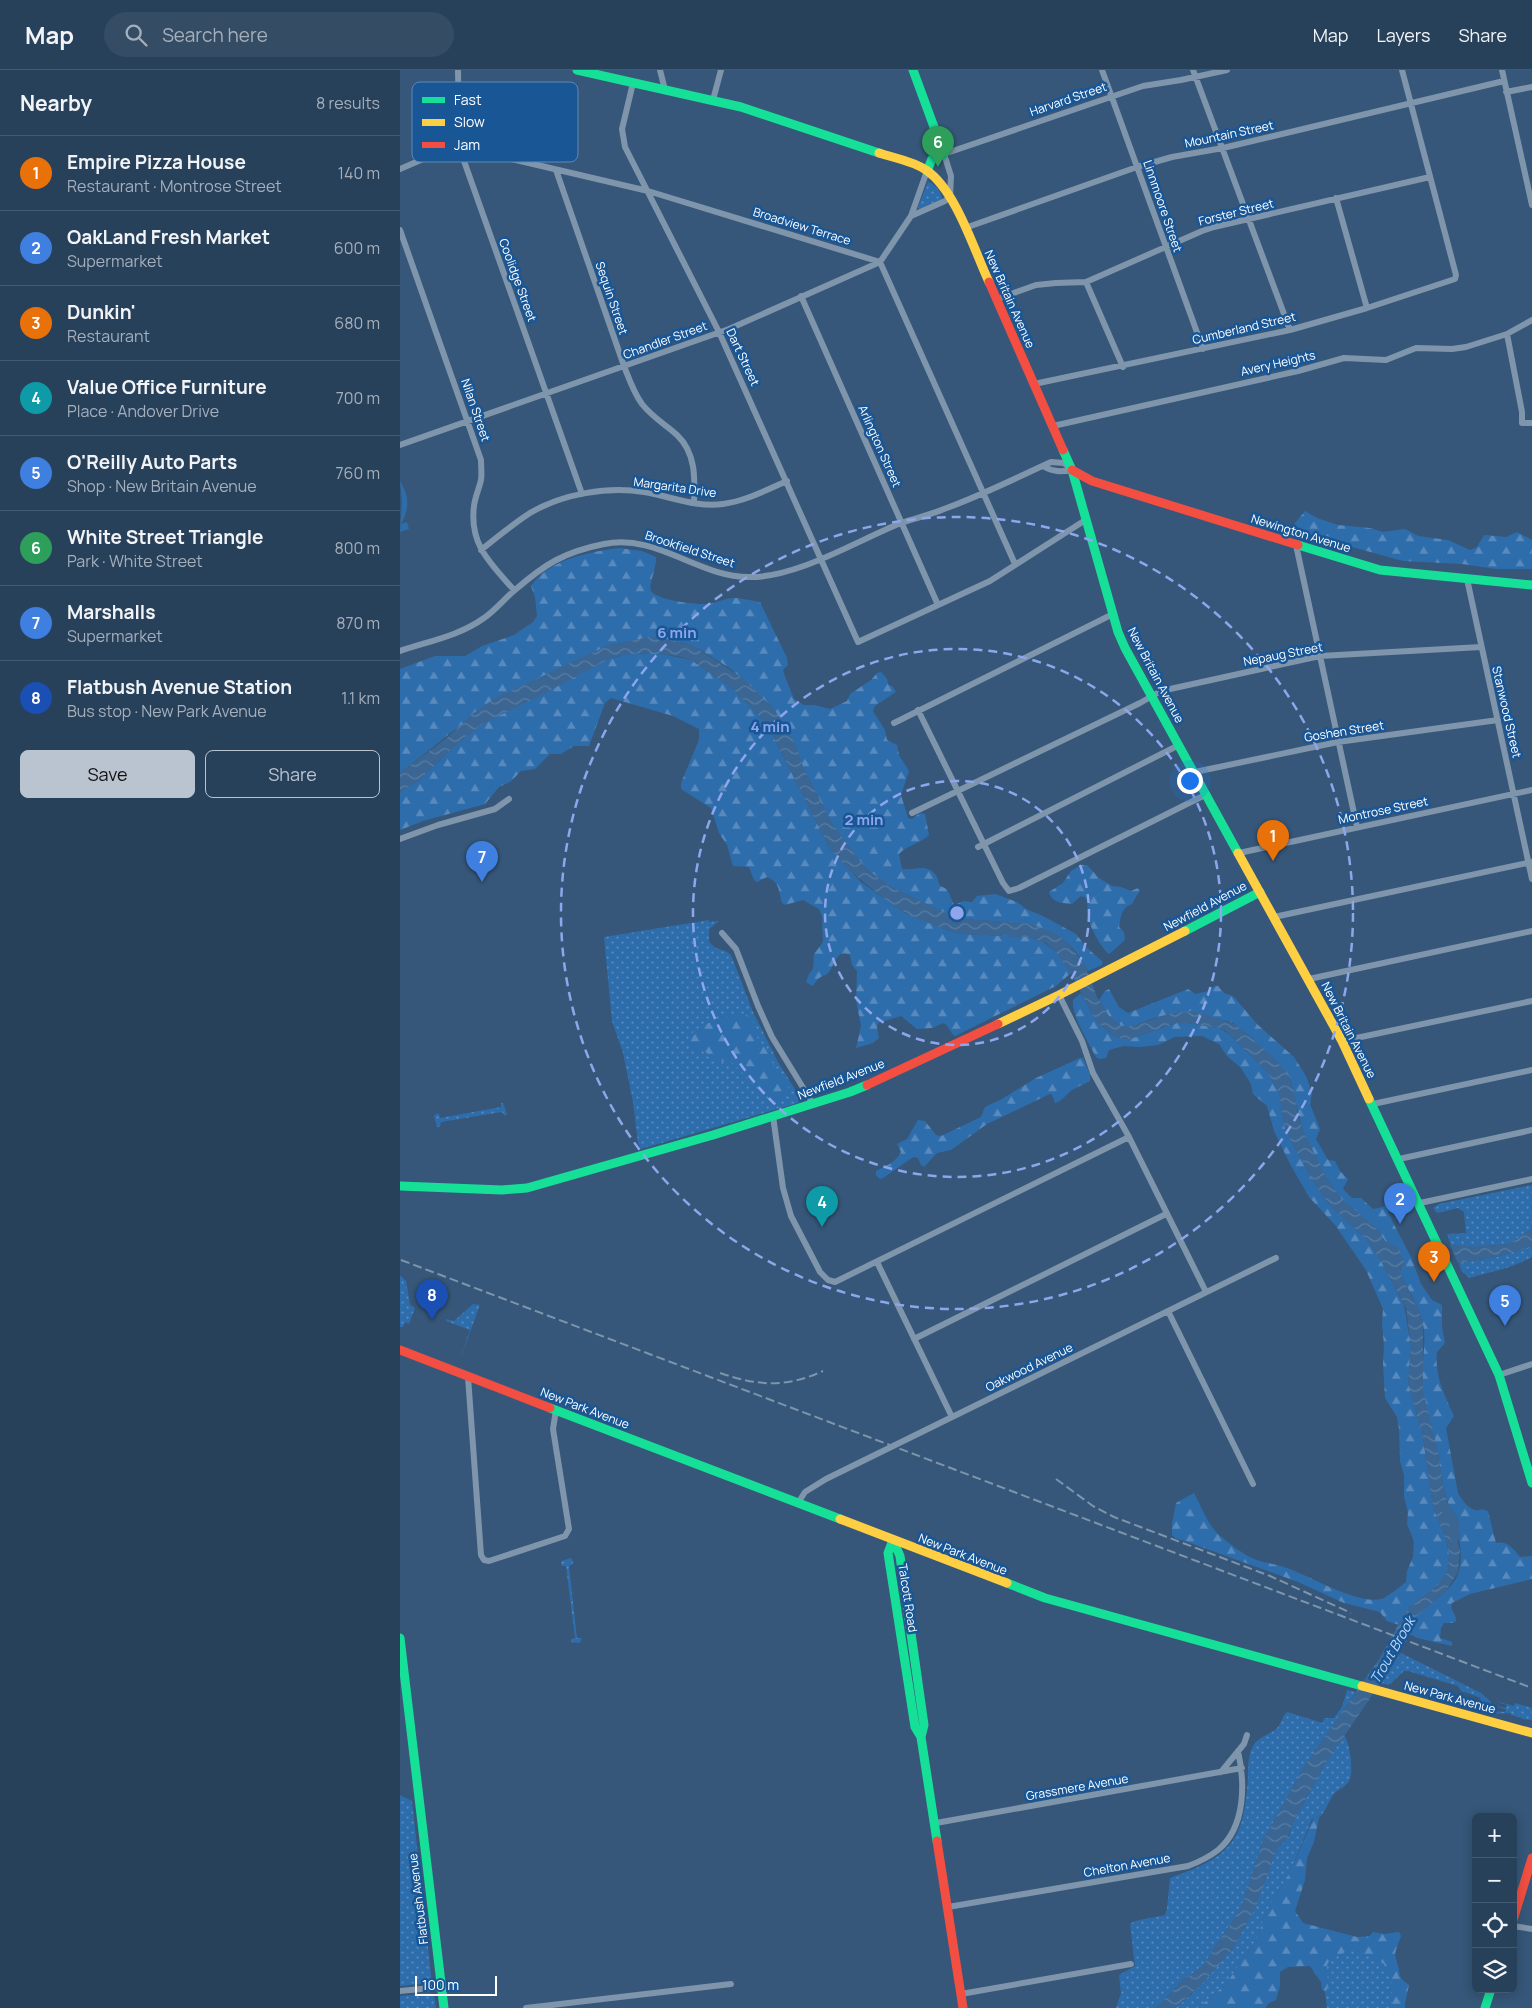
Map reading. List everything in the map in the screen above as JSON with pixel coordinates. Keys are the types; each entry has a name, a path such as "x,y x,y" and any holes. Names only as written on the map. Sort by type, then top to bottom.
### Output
{"main road":[{"name":"New Britain Avenue","path":"577,70 713,100 764,114 927,171 940,182 950,196 1072,470 1113,614 1125,648 1342,1041 1420,1203 1499,1375 1532,1483"},
{"path":"913,70 944,154"},
{"name":"Harvard Street","path":"927,171 931,160 944,154"},
{"name":"Newington Avenue","path":"1072,470 1092,481 1380,570 1532,585"},
{"name":"Newfield Avenue","path":"400,1186 502,1190 527,1188 813,1104 881,1079 1059,995 1260,892"},
{"name":"New Park Avenue","path":"400,1350 1045,1598 1532,1733"},
{"name":"Talcott Road","path":"893,1540 888,1553 905,1633 914,1697 924,1725 922,1737 963,2008"},
{"name":"Flatbush Avenue","path":"400,1638 444,2008"},
{"path":"1517,1907 1532,1858"},
{"path":"1486,2008 1491,1993"}],"street":[{"path":"660,70 665,90"},
{"path":"713,100 721,70"},
{"name":"Linnmoore Street","path":"1102,70 1202,349"},
{"path":"1193,70 1290,330"},
{"name":"Harvard Street","path":"944,154 1143,86 1196,78 1227,70"},
{"path":"1402,70 1430,177"},
{"path":"1502,70 1532,205"},
{"name":"Mountain Street","path":"965,228 1137,167 1172,157 1223,148 1504,81"},
{"name":"Dart Street","path":"633,83 622,129 622,138 719,332 858,642 938,605"},
{"path":"1506,92 1532,87"},
{"path":"911,216 945,201 950,196 952,176 944,154"},
{"path":"400,169 416,162"},
{"name":"Coolidge Street","path":"464,162 582,494"},
{"name":"Broadview Terrace","path":"521,162 648,191 880,262"},
{"path":"1523,165 1532,163"},
{"name":"Sequin Street","path":"556,170 634,390 653,416 676,434 685,444 693,466 694,503"},
{"path":"927,171 911,216 880,262 1015,564"},
{"name":"Forster Street","path":"997,299 1036,285 1086,282 1202,231 1430,177"},
{"name":"Cumberland Street","path":"1034,384 1290,330 1450,282 1455,279 1456,275 1430,177"},
{"path":"1336,198 1367,308"},
{"name":"Nilan Street","path":"400,230 481,460 481,479 474,504 473,521 477,542 485,557 514,590"},
{"name":"Chandler Street","path":"400,445 719,332 880,262"},
{"path":"1086,282 1123,366"},
{"name":"Arlington Street","path":"801,296 938,605"},
{"name":"Avery Heights","path":"1053,426 1298,371 1344,358 1386,360 1416,348 1452,349 1466,347 1507,334 1532,320"},
{"path":"1507,334 1522,412 1522,423 1532,423"},
{"name":"Brookfield Street","path":"400,651 465,629 484,618 514,590 553,560 581,549 606,543 639,543 672,553 720,573 746,577 766,577 794,569 901,523 944,509 1051,462 1064,463 1072,470"},
{"name":"Margarita Drive","path":"482,550 532,513 549,504 582,494 612,491 642,492 694,503 720,505 746,499 787,481"},
{"path":"938,605 990,581 1087,519"},
{"path":"1296,545 1357,827"},
{"name":"Stanwood Street","path":"1466,579 1530,862 1532,879"},
{"path":"894,723 1113,614"},
{"name":"Nepaug Street","path":"912,813 959,792 1161,691 1320,656 1481,647"},
{"path":"918,710 1003,883 1009,891 1019,888 1207,794"},
{"name":"Goshen Street","path":"1195,772 1338,742 1498,720"},
{"path":"978,847 1179,745"},
{"name":"Montrose Street","path":"1239,853 1532,790"},
{"path":"400,839 438,825 495,809 509,799"},
{"path":"1274,916 1530,862"},
{"path":"1309,979 1532,931"},
{"path":"722,933 732,942 737,950 755,1000 772,1037 813,1104"},
{"path":"1059,995 1082,1041 1093,1073 1129,1137 1206,1292"},
{"path":"1342,1041 1532,1000"},
{"path":"1372,1104 1532,1070"},
{"path":"773,1116 786,1203 820,1272 828,1280 835,1282 1129,1137"},
{"path":"1399,1159 1532,1130"},
{"path":"1420,1203 1532,1179"},
{"path":"914,1339 1166,1214"},
{"name":"Oakwood Avenue","path":"798,1503 804,1492 818,1483 1276,1258"},
{"path":"876,1262 952,1417"},
{"path":"1168,1311 1253,1484"},
{"path":"1499,1375 1532,1364"},
{"path":"468,1377 481,1555 484,1560 489,1561 565,1536 568,1533 569,1529 553,1429 556,1410"},
{"path":"1221,1772 1244,1744 1247,1735"},
{"path":"1238,1751 1242,1768"},
{"name":"Grassmere Avenue","path":"936,1823 1242,1768"},
{"name":"Chelton Avenue","path":"948,1906 1188,1866 1205,1859 1220,1849 1231,1833 1238,1816 1242,1794 1242,1768"},
{"path":"1517,1926 1532,1928"},
{"path":"961,1994 1131,1964"},
{"path":"526,2008 731,1984"},
{"path":"400,1991 441,1987"}],"green space":[{"path":"928,182 937,188 942,199 919,209 918,207"},
{"path":"400,481 407,497 406,513 401,524 407,522 409,529 400,532 402,501"},
{"path":"1305,511 1317,518 1338,525 1370,528 1383,532 1405,529 1418,536 1448,540 1470,550 1477,547 1484,535 1506,537 1517,532 1532,540 1532,569 1496,569 1462,564 1403,561 1316,537 1294,528 1295,523"},
{"path":"619,548 642,551 656,557 650,588 654,594 660,597 686,603 702,604 733,598 760,602 787,658 788,665 783,670 794,699 804,705 815,705 830,709 847,701 850,694 881,672 887,679 888,684 896,692 875,706 873,711 885,730 887,740 897,745 899,755 909,771 901,795 908,818 912,819 920,813 925,814 929,835 899,854 902,869 924,868 931,871 936,875 940,886 947,889 954,905 964,901 972,902 977,896 995,894 1017,902 1026,909 1076,934 1086,947 1103,962 1102,965 1088,971 1077,953 1065,941 1051,932 1019,923 954,917 891,887 869,871 851,851 831,822 803,767 795,745 771,706 731,669 699,649 685,643 649,637 607,646 491,701 400,773 400,669 435,656 465,656 482,646 514,635 533,622 537,616 535,597 531,586 539,577 559,563 571,558"},
{"path":"657,653 691,660 732,688 767,724 830,849 861,882 905,913 947,930 962,934 1029,937 1043,942 1055,951 1071,973 1056,986 955,1036 943,1023 932,1028 917,1029 901,1016 878,1023 879,1038 873,1043 856,1048 861,1026 856,1000 857,971 852,965 850,955 845,953 839,956 828,973 812,986 806,982 813,969 814,954 823,942 822,916 819,909 803,900 785,905 782,903 777,885 771,879 767,877 757,882 754,880 749,867 733,866 727,845 719,833 711,808 681,789 681,783 699,740 699,729 673,716 611,698 605,703 589,746 574,746 561,754 550,754 535,769 521,771 510,782 499,787 485,804 423,821 400,830 400,792 418,781 459,742 484,723 607,660 625,654"},
{"path":"1081,865 1087,865 1099,878 1112,886 1131,891 1138,888 1140,890 1132,904 1124,910 1121,916 1119,927 1124,932 1125,940 1109,954 1091,925 1085,897 1081,896 1072,904 1058,902 1050,896 1049,892 1063,883 1071,871"},
{"path":"709,920 709,922 719,921 709,929 709,941 714,946 731,955 753,1012 778,1062 801,1099 798,1103 641,1149 638,1143 633,1102 623,1053 612,1021 604,937"},
{"path":"1218,986 1224,993 1233,996 1258,1025 1294,1057 1306,1076 1312,1093 1310,1104 1320,1129 1316,1139 1328,1160 1335,1161 1340,1171 1348,1179 1343,1189 1352,1198 1361,1198 1373,1209 1383,1207 1397,1191 1400,1193 1403,1201 1392,1207 1388,1213 1411,1257 1421,1284 1432,1300 1442,1305 1442,1327 1445,1343 1437,1352 1436,1361 1441,1385 1454,1416 1446,1428 1458,1493 1471,1509 1488,1511 1496,1543 1507,1544 1520,1557 1532,1556 1532,1579 1470,1594 1452,1603 1456,1621 1444,1623 1441,1628 1440,1638 1452,1642 1452,1646 1417,1638 1406,1632 1410,1623 1453,1583 1458,1574 1461,1552 1443,1485 1438,1453 1423,1393 1423,1324 1416,1304 1400,1273 1401,1266 1398,1248 1386,1242 1375,1227 1342,1200 1334,1189 1323,1172 1302,1128 1290,1078 1273,1057 1253,1039 1233,1023 1190,1011 1154,1018 1133,1026 1122,1026 1110,1018 1099,1000 1105,991 1109,989 1119,1007 1128,1013 1188,989 1195,994 1209,991"},
{"path":"1081,993 1095,1020 1118,1038 1130,1039 1177,1023 1219,1028 1229,1034 1266,1071 1272,1080 1279,1093 1285,1129 1310,1176 1328,1203 1368,1241 1381,1261 1404,1305 1411,1346 1408,1382 1423,1438 1433,1507 1446,1539 1449,1554 1448,1570 1440,1583 1410,1607 1399,1625 1387,1621 1380,1612 1344,1603 1298,1582 1176,1539 1172,1535 1176,1503 1194,1493 1215,1531 1236,1548 1254,1559 1287,1568 1347,1594 1371,1600 1383,1598 1406,1582 1407,1571 1413,1557 1414,1541 1407,1524 1408,1512 1404,1497 1404,1475 1400,1461 1397,1417 1385,1398 1383,1309 1366,1270 1335,1225 1309,1197 1290,1164 1274,1131 1267,1106 1253,1094 1251,1084 1241,1068 1227,1056 1219,1044 1202,1036 1175,1037 1158,1045 1123,1046 1109,1050 1106,1058 1099,1059 1085,1037 1073,1006 1073,1000"},
{"path":"746,1014 753,1022 758,1040 766,1049 774,1066 788,1084 788,1092 778,1102 771,1101 762,1088 752,1083 733,1063 716,1060 704,1051 692,1049 687,1043 689,1036 708,1023 731,1016"},
{"path":"1083,1058 1090,1074 1090,1081 1072,1090 1060,1101 1055,1103 1050,1094 987,1124 951,1150 937,1153 924,1167 918,1158 914,1157 883,1178 880,1179 876,1175 876,1171 899,1156 901,1152 897,1144 907,1139 918,1120 925,1121 936,1135 941,1136 981,1117 985,1107 1036,1078"},
{"path":"501,1103 503,1103 507,1114 505,1116 502,1112 441,1122 440,1127 437,1127 434,1116 436,1114 439,1114 440,1118 501,1107"},
{"path":"1532,1185 1532,1229 1509,1244 1473,1247 1451,1245 1447,1234 1466,1233 1464,1212 1458,1208 1437,1213 1433,1208 1439,1204"},
{"path":"1532,1246 1532,1257 1525,1261 1469,1278 1461,1270 1459,1263 1497,1257"},
{"path":"400,1275 406,1281 410,1305 415,1308 409,1324 405,1322 403,1327 400,1327"},
{"path":"473,1304 480,1305 459,1362 470,1330 446,1321 446,1319 454,1321"},
{"path":"570,1558 573,1564 569,1566 577,1638 582,1638 580,1643 571,1642 571,1639 575,1638 566,1566 562,1566 561,1563"},
{"path":"1401,1653 1481,1693 1491,1702 1490,1708 1485,1706 1479,1697 1461,1691 1458,1686 1408,1671 1404,1671 1389,1685 1381,1683"},
{"path":"1347,1690 1356,1692 1305,1765 1263,1841 1241,1908 1202,1967 1183,1980 1156,2008 1116,2008 1121,1993 1119,1975 1135,1966 1130,1924 1165,1915 1170,1878 1208,1862 1231,1843 1243,1817 1249,1759 1255,1743 1277,1728 1287,1712 1323,1723 1324,1718 1334,1718 1342,1707"},
{"path":"1495,1701 1514,1706 1515,1703 1532,1708 1532,1720 1522,1719 1510,1713 1491,1714 1492,1711 1505,1712 1506,1710 1497,1706 1506,1708 1507,1705"},
{"path":"1344,1735 1351,1758 1349,1781 1334,1794 1319,1818 1318,1816 1312,1819 1291,1870 1266,1913 1257,1938 1226,1984 1198,2008 1175,2008 1192,1994 1232,1950 1248,1921 1277,1849 1289,1836 1292,1825 1325,1764"},
{"path":"400,1795 412,1801 432,1983 400,1986"},
{"path":"1315,1815 1319,1818 1314,1842 1307,1858 1305,1880 1295,1911 1303,1923 1357,1937 1368,1938 1373,1932 1384,1934 1399,1932 1401,1936 1395,1954 1399,1969 1398,1976 1409,1985 1404,2008 1392,2008 1392,1983 1383,1962 1359,1952 1350,1951 1334,1955 1327,1965 1328,1984 1326,1991 1322,1990 1321,1982 1310,1966 1288,1967 1280,1972 1280,1986 1276,2000 1269,2003 1265,2008 1198,2008 1226,1984 1257,1938 1266,1913 1291,1870"},
{"path":"1390,1934 1405,1996 1405,2008 1327,2008 1318,1941"},
{"path":"429,1993 434,1995 436,2008 400,2008 400,1996"}],"water":[{"path":"649,637 692,645 744,679 776,712 796,745 803,767 831,822 869,871 891,887 954,917 1032,924 1057,934 1071,947 1085,965 1097,997 1110,1018 1122,1026 1133,1026 1168,1014 1189,1011 1236,1025 1270,1054 1288,1075 1295,1094 1302,1128 1325,1175 1339,1196 1375,1227 1386,1242 1398,1248 1406,1266 1400,1267 1400,1273 1418,1309 1423,1324 1423,1390 1437,1447 1443,1486 1460,1551 1458,1572 1446,1591 1411,1621 1406,1630 1399,1656 1325,1764 1292,1825 1287,1839 1277,1849 1255,1909 1232,1950 1200,1986 1175,2008 1156,2008 1183,1980 1202,1967 1241,1908 1263,1841 1305,1765 1379,1659 1405,1613 1440,1583 1448,1570 1449,1554 1447,1543 1433,1507 1423,1438 1408,1382 1411,1346 1406,1308 1368,1241 1328,1203 1310,1176 1285,1129 1279,1093 1272,1080 1266,1071 1226,1031 1219,1028 1177,1023 1130,1039 1118,1038 1095,1020 1072,975 1055,951 1046,943 1029,937 962,934 947,930 912,917 886,900 850,871 830,849 767,724 732,688 691,660 657,653 643,653 621,655 607,660 484,723 459,742 418,781 400,792 400,773 448,737 472,714 497,697 607,646"},
{"path":"1532,1229 1532,1246 1497,1257 1458,1263 1450,1245 1473,1247 1509,1244"}],"waterway":[{"name":"Trout Brook","path":"1443,1505 1454,1521 1455,1537"}],"railway":[{"path":"401,1260 1532,1688"},
{"path":"720,1373 747,1381 784,1383 823,1371"},
{"path":"1056,1479 1093,1506 1114,1517 1270,1576 1351,1613"}],"traffic: fast":[{"path":"577,70 741,107 879,153"},
{"path":"913,70 944,154 932,159 927,171"},
{"path":"1063,450 1072,470 1118,632 1238,853"},
{"path":"1298,545 1380,570 1532,585"},
{"path":"1185,931 1260,892"},
{"path":"400,1186 502,1190 527,1188 713,1135 867,1085"},
{"path":"1369,1099 1499,1375 1532,1483"},
{"path":"550,1408 840,1519"},
{"path":"893,1540 900,1556 924,1725 921,1737 937,1841"},
{"path":"893,1540 888,1553 915,1727 921,1737"},
{"path":"1007,1583 1045,1598 1362,1686"},
{"path":"400,1638 444,2008"},
{"path":"1485,2008 1490,1993"}],"traffic: slow":[{"path":"879,153 915,164 937,179 955,206 989,282"},
{"path":"1238,853 1342,1041 1369,1099"},
{"path":"998,1024 1185,931"},
{"path":"840,1519 1007,1583"},
{"path":"1362,1686 1532,1733"}],"traffic: jam":[{"path":"989,282 1063,450"},
{"path":"1072,470 1092,481 1298,545"},
{"path":"867,1085 998,1024"},
{"path":"400,1350 550,1408"},
{"path":"937,1841 963,2008"},
{"path":"1517,1907 1532,1858"}],"place":[{"name":"White Street Triangle","path":"938,167"},
{"name":"Empire Pizza House","path":"1273,861"},
{"name":"Marshalls","path":"482,882"},
{"name":"OakLand Fresh Market","path":"1400,1224"},
{"name":"Value Office Furniture","path":"822,1227"},
{"name":"Dunkin'","path":"1434,1282"},
{"name":"Flatbush Avenue Station","path":"432,1320"},
{"name":"O'Reilly Auto Parts","path":"1505,1326"}]}
